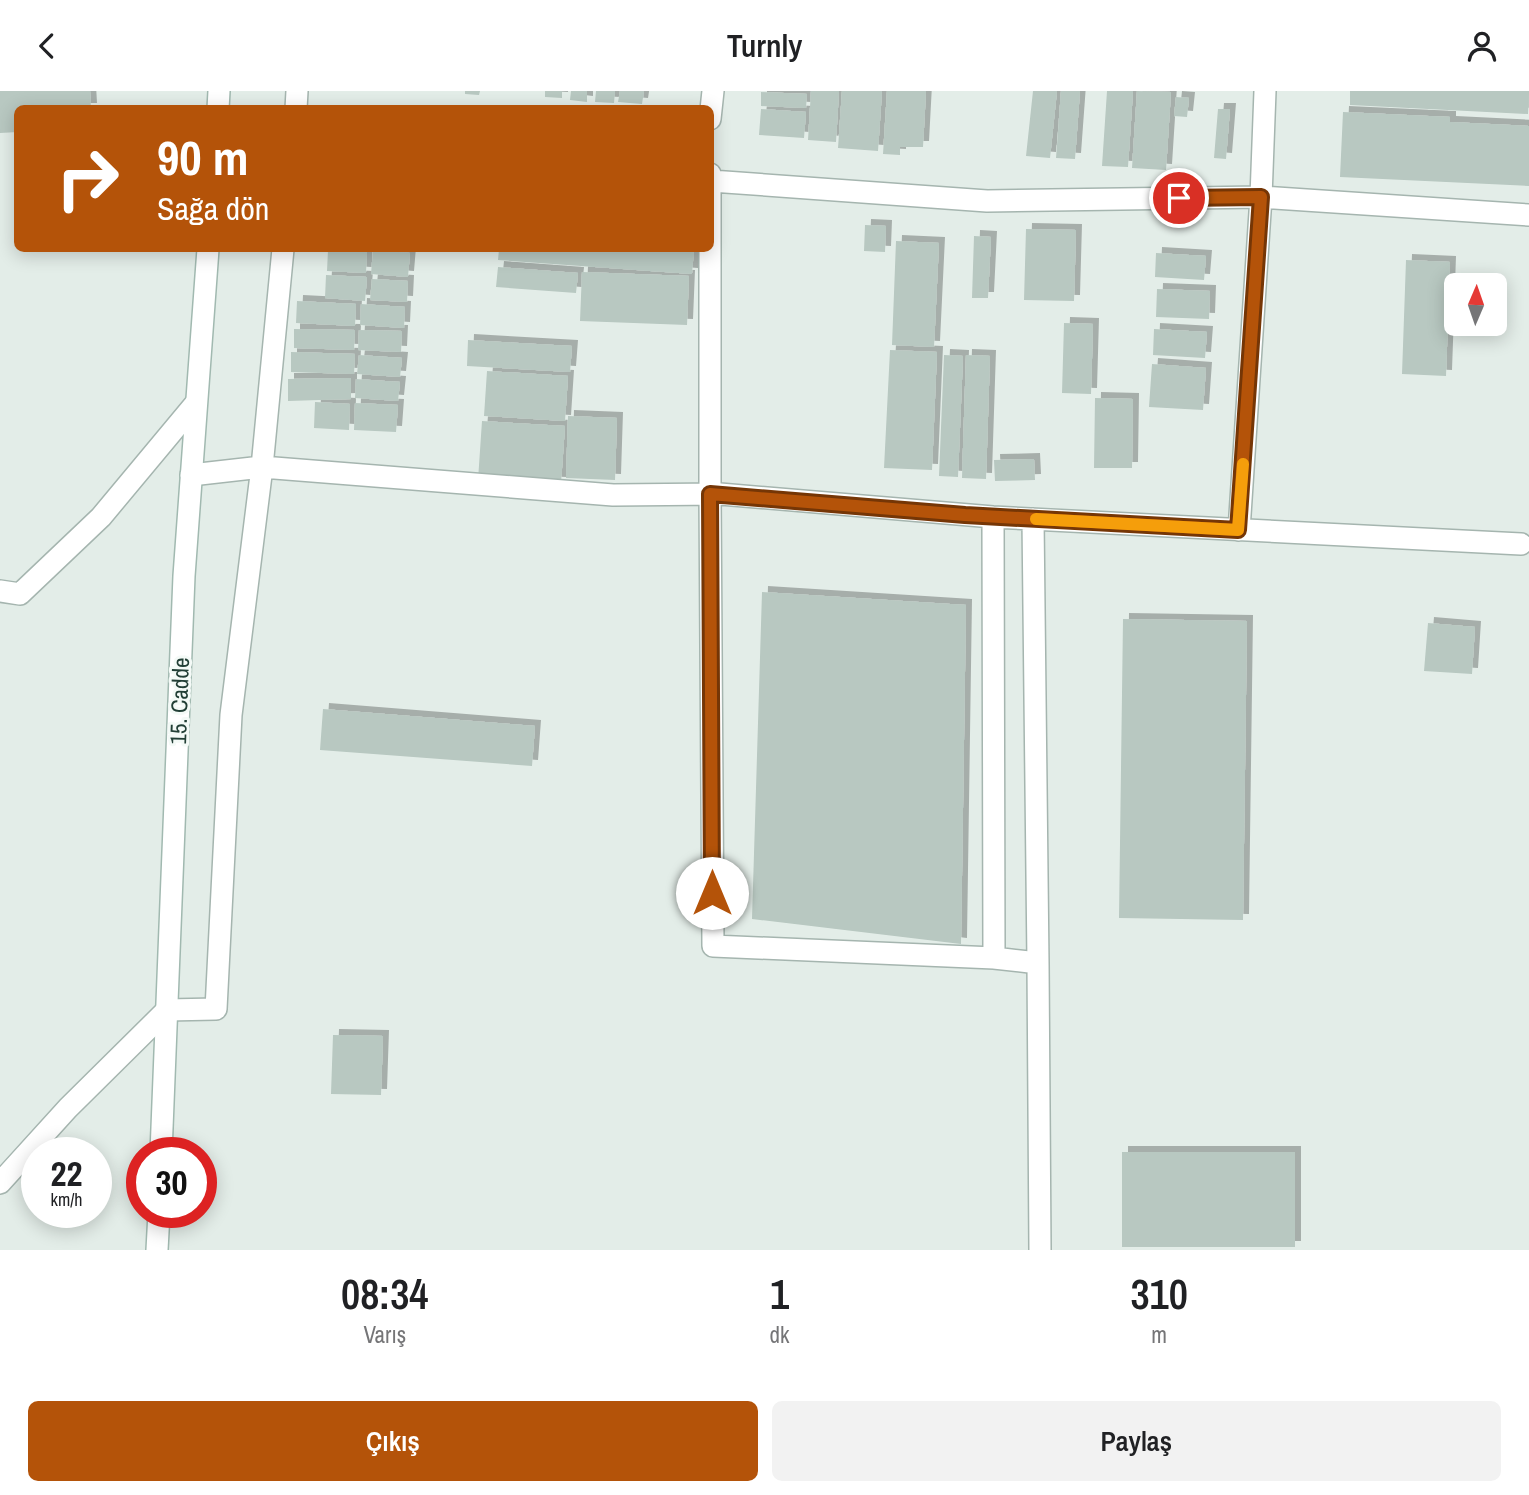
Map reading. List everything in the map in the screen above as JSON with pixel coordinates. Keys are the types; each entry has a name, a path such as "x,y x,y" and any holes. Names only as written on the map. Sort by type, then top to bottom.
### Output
{"street":[{"path":"1238,530 1261,197 1265,91"},
{"path":"714,181 987,201 1261,197 1529,215"},
{"name":"15. Cadde","path":"162,1137 184,576 208,252"},
{"path":"0,1183 68,1108 167,1010 216,1009 231,715 262,467 283,252"},
{"path":"711,252 713,946 994,958 1038,963"},
{"path":"0,591 20,594 102,517 196,403"},
{"path":"191,475 262,467 613,495 710,494 993,517 1521,544"},
{"path":"993,517 994,958"},
{"path":"1033,519 1040,1250"},
{"path":"157,1250 158,1228"}],"building":[{"path":"0,91 90,91 91,105 14,105 14,132 0,133"},
{"path":"465,91 480,91 479,95 465,94"},
{"path":"545,91 562,91 562,98 545,97"},
{"path":"571,91 587,91 587,102 570,100"},
{"path":"596,91 615,91 614,103 595,102"},
{"path":"620,91 644,91 642,104 618,102"},
{"path":"811,91 839,91 836,142 808,140"},
{"path":"842,91 882,91 878,151 838,148"},
{"path":"887,91 926,91 923,147 900,147 900,155 883,154"},
{"path":"1033,91 1057,91 1050,158 1026,156"},
{"path":"1061,91 1080,91 1075,159 1056,158"},
{"path":"1107,91 1133,91 1128,167 1102,166"},
{"path":"1137,91 1171,92 1166,170 1132,168"},
{"path":"1350,91 1529,91 1528,114 1350,105"},
{"path":"761,92 807,94 806,108 761,106"},
{"path":"1176,97 1189,98 1187,117 1174,116"},
{"path":"761,109 806,112 804,138 759,135"},
{"path":"1218,109 1230,109 1226,159 1214,158"},
{"path":"1343,112 1450,117 1450,122 1529,126 1529,186 1340,177"},
{"path":"865,225 886,226 885,252 864,251"},
{"path":"1026,229 1076,230 1074,301 1024,300"},
{"path":"974,236 991,237 988,298 972,298"},
{"path":"896,241 939,243 934,347 892,345"},
{"path":"328,252 367,252 366,273 327,271"},
{"path":"373,252 410,253 408,277 371,274"},
{"path":"499,252 694,252 692,274 498,260"},
{"path":"1156,253 1206,256 1204,280 1155,277"},
{"path":"1406,260 1450,262 1450,273 1444,273 1444,336 1447,336 1446,376 1402,374"},
{"path":"498,267 578,273 576,293 496,287"},
{"path":"582,272 689,276 687,325 580,321"},
{"path":"326,275 367,277 365,301 325,298"},
{"path":"372,279 408,281 407,302 370,300"},
{"path":"1157,289 1210,291 1209,319 1156,317"},
{"path":"297,301 356,304 355,326 296,323"},
{"path":"361,304 405,307 404,328 360,325"},
{"path":"1064,323 1093,324 1091,394 1062,393"},
{"path":"294,329 355,330 354,350 294,348"},
{"path":"1154,329 1207,332 1205,358 1153,355"},
{"path":"359,330 402,331 401,352 358,350"},
{"path":"468,340 572,346 570,372 467,366"},
{"path":"890,350 937,352 932,470 884,468"},
{"path":"291,352 355,354 354,374 291,372"},
{"path":"359,355 402,358 400,377 357,374"},
{"path":"944,355 963,356 958,477 939,476"},
{"path":"966,355 990,356 986,479 962,478"},
{"path":"1152,364 1206,368 1203,410 1149,407"},
{"path":"487,371 568,376 565,421 484,416"},
{"path":"351,378 351,399 288,401 288,379"},
{"path":"356,379 400,382 398,401 355,398"},
{"path":"1095,398 1133,399 1132,468 1094,468"},
{"path":"315,402 350,404 349,430 314,428"},
{"path":"355,403 398,405 396,432 354,430"},
{"path":"568,416 617,418 615,480 566,478"},
{"path":"482,421 565,426 561,483 478,480"},
{"path":"1034,459 1035,480 995,481 994,460"},
{"path":"762,592 966,605 961,944 752,919"},
{"path":"1123,619 1247,621 1243,920 1119,918"},
{"path":"1428,623 1475,627 1472,674 1424,671"},
{"path":"323,709 535,726 532,766 320,750"},
{"path":"333,1035 383,1036 381,1095 331,1094"},
{"path":"1122,1152 1295,1152 1295,1247 1122,1247"}],"slow traffic":[{"path":"1036,519 1238,530 1243,464"}],"route":[{"path":"712,893 710,494 965,515 1238,530 1261,197 1179,198"}]}
